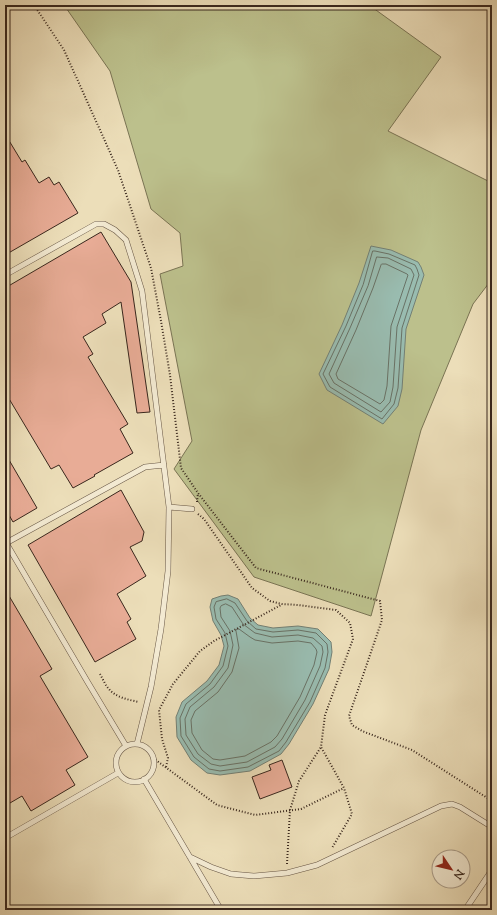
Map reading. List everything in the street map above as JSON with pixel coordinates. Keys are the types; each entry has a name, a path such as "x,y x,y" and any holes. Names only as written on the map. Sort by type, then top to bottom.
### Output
{"lane":[{"path":"5,275 96,224 104,224 115,230 126,240 142,291 169,507 167,578 161,629 147,704 137,744"},
{"path":"126,746 6,542 145,467 164,466"},
{"path":"169,507 192,509"},
{"path":"132,744 137,744 143,745 151,752 154,764 149,775 144,780 139,782 127,781 118,773 115,761 117,754 121,749 132,744"},
{"path":"5,838 118,773"},
{"path":"144,780 221,910"},
{"path":"190,856 212,867 231,874 254,876 287,873 317,866 441,806 452,804 460,807 492,827"},
{"path":"465,910 492,870"}],"path":[{"path":"181,468 198,493 256,568 380,601 382,620 349,716 352,725 362,731 412,750 492,801"},
{"path":"192,509 204,518 252,588 270,601 282,604 336,610 350,623 353,639 325,715 321,747 299,781 290,810 287,873"},
{"path":"166,767 168,758 162,739 159,710 174,684 200,651 214,641 282,604"},
{"path":"100,674 108,688 113,693 130,700 147,704"},
{"path":"321,747 344,788 352,814 332,848"},
{"path":"153,758 217,805 255,815 301,809 344,788"}],"green space":[{"path":"64,5 369,5 441,57 388,131 492,183 492,279 473,304 421,430 371,616 254,577 174,469 192,441 160,274 183,266 180,233 151,209 110,71"}],"water":[{"path":"371,246 391,250 418,262 424,275 406,329 402,389 398,406 383,424 327,390 319,374 342,325 359,283"},
{"path":"228,595 238,599 250,618 258,625 273,628 298,626 318,629 331,642 332,652 329,669 313,704 289,744 281,754 250,771 220,775 207,773 191,760 177,737 176,717 182,702 207,681 219,665 224,646 221,635 213,621 210,607 212,599"}],"building":[{"path":"5,134 22,162 25,160 39,183 49,177 54,185 59,182 78,213 5,255"},
{"path":"101,232 131,282 150,412 137,413 121,302 102,314 106,323 83,337 93,354 88,357 128,424 120,429 133,453 73,488 59,465 51,469 5,392 5,288"},
{"path":"5,453 37,508 13,522 5,508"},
{"path":"121,490 144,532 142,541 130,547 146,576 117,594 131,619 127,622 136,639 95,662 28,545"},
{"path":"5,589 52,669 40,676 88,757 66,770 75,785 31,811 22,796 10,803 5,795"},
{"path":"282,760 292,787 260,799 252,777 271,770 269,765"}]}
